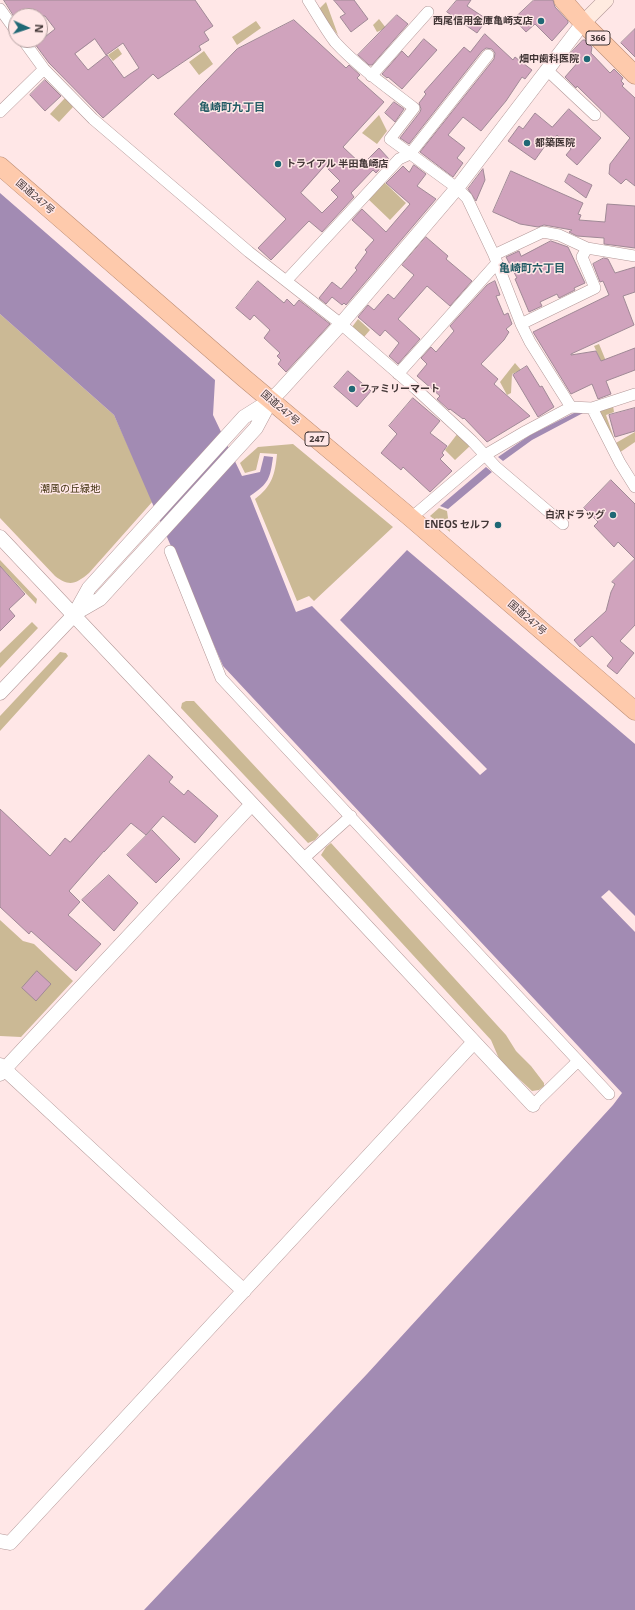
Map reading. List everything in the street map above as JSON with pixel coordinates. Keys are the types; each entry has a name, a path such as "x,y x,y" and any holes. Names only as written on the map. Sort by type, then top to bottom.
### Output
{"highway":[{"name":"366","path":"562,0 582,23 635,75"},
{"name":"国道247号","path":"0,166 181,323 635,711"}],"main road":[{"path":"582,23 606,0"}],"street":[{"path":"308,0 335,41 371,76 414,108 390,139 458,188 467,198 496,259 521,324 530,342 571,407"},
{"path":"0,9 8,20"},
{"path":"371,76 428,12"},
{"path":"74,615 100,599 250,435 256,428 271,400 340,324 458,188 582,23"},
{"path":"28,48 44,69 93,119 249,252 340,324 398,374 472,441 490,460 563,524"},
{"path":"286,281 398,159 410,154 488,56"},
{"path":"0,112 44,69"},
{"path":"547,70 595,115"},
{"path":"398,374 496,259 543,232 559,235 586,248 635,256"},
{"path":"521,324 595,288 582,256 586,248"},
{"path":"411,518 490,460 497,447 571,407 592,408 635,394"},
{"path":"0,693 74,615 89,588 244,416 271,400"},
{"path":"592,408 620,463 635,487"},
{"path":"0,537 303,858 533,1105 578,1061"},
{"path":"170,551 221,678 609,1094"},
{"path":"244,1291 2,1069 252,804"},
{"path":"303,858 351,816"},
{"path":"0,1541 10,1543 474,1042"}],"green space":[{"path":"326,2 338,35 318,10"},
{"path":"379,19 386,28 377,32 373,25"},
{"path":"256,21 261,28 237,45 232,37"},
{"path":"118,48 122,54 113,61 108,55"},
{"path":"204,51 213,64 199,75 189,62"},
{"path":"65,98 73,107 59,122 50,114"},
{"path":"379,115 387,131 377,144 362,133"},
{"path":"384,182 406,203 390,220 367,198"},
{"name":"潮風の丘緑地","path":"0,314 114,415 153,501 89,573 76,582 64,582 55,576 0,518"},
{"path":"358,319 370,330 364,337 352,327"},
{"path":"599,344 608,366 600,362 601,361 594,346"},
{"path":"515,363 521,370 512,374 511,393 507,395 500,382"},
{"path":"613,406 614,412 606,415 614,438 611,440 599,412"},
{"path":"635,432 635,442 619,453 614,444"},
{"path":"458,433 471,445 455,460 445,450"},
{"path":"293,444 393,527 314,601 309,596 297,601 255,499 272,480 277,454 260,453 256,470 245,473 240,463 258,447"},
{"path":"439,508 447,511 450,532 430,516"},
{"path":"0,560 37,599 36,604 0,566"},
{"path":"32,622 38,628 0,668 0,653"},
{"path":"60,652 66,653 68,656 0,731 0,716"},
{"path":"186,701 194,701 319,835 315,840 308,843 181,708 182,703"},
{"path":"331,843 506,1035 516,1051 531,1066 544,1083 544,1086 539,1090 532,1091 500,1061 491,1040 321,855 326,847"},
{"path":"0,920 23,941 34,944 73,981 21,1037 0,1036"}],"shaded area":[{"path":"0,193 215,380 213,415 242,476 260,472 264,456 273,457 268,480 261,488 250,496 296,612 312,606 480,775 487,769 340,620 407,550 635,744 635,916 609,890 601,897 635,932 635,1610 144,1610 367,1374 613,1105 622,1093 223,666 114,415 0,314"},
{"path":"576,412 583,413 532,440 503,461 498,457 530,435"},
{"path":"486,467 492,472 448,509 440,506"}],"building":[{"path":"4,0 195,0 213,26 204,32 209,40 199,46 201,50 158,79 153,74 103,118 49,63 38,48 48,48 48,34 55,29 48,20 48,8 9,8","holes":["95,39 106,55 123,43 139,68 124,78 107,55 88,70 75,54"]},
{"path":"334,0 354,0 368,19 351,32 340,17 345,14"},
{"path":"457,0 471,0 467,6 485,18 485,22 477,33 447,12"},
{"name":"西尾信用金庫亀崎支店","path":"534,0 553,0 555,7 568,21 568,23 552,41 535,24 526,32 514,19"},
{"path":"397,15 408,24 372,65 369,65 358,55"},
{"name":"トライアル 半田亀崎店","path":"294,20 346,68 349,65 360,75 357,78 384,102 343,147 362,165 379,148 389,159 376,173 373,170 351,193 354,197 322,232 309,221 271,260 258,248 286,219 174,114 237,49","holes":["325,166 340,181 331,190 338,197 322,213 301,193"]},
{"path":"635,29 635,57 621,43"},
{"path":"485,34 513,60 515,57 532,70 525,79 522,77 506,101 481,131 463,117 448,135 465,148 457,158 463,163 453,177 420,152 494,59 495,53 492,49 486,48 482,51 409,144 400,138 420,112 421,109 419,103 426,94 424,92 464,47 470,52"},
{"path":"424,39 437,50 402,89 382,74 402,51 408,57"},
{"path":"583,40 585,40 592,47 591,53 610,73 614,69 623,78 621,81 624,84 622,86 635,98 635,186 626,179 621,184 609,174 610,164 630,138 577,86 576,88 565,77 579,61 571,53"},
{"path":"45,80 61,96 45,111 30,95"},
{"path":"394,102 404,109 395,122 385,113"},
{"path":"569,109 601,138 577,165 566,155 571,149 557,135 549,145 547,143 535,160 508,141 519,126 523,129 535,113 552,127"},
{"path":"414,165 426,174 417,186 436,199 346,305 344,303 342,305 332,297 326,304 319,298 332,282 341,289 357,270 355,268 367,252 365,250 374,240 352,220 362,209 386,232 410,204 386,183 403,166 409,172"},
{"path":"483,169 485,180 476,201 468,189"},
{"path":"511,171 583,203 578,214 581,215 579,220 605,222 607,204 635,206 635,248 604,244 604,238 577,236 569,232 572,230 544,225 538,227 520,224 493,212"},
{"path":"569,174 592,185 586,198 565,182"},
{"path":"426,237 448,256 446,259 472,281 450,306 427,286 398,319 420,339 398,364 389,356 399,343 385,330 380,336 358,317 368,305 374,310 388,294 394,299 414,275 402,265"},
{"path":"551,241 568,247 585,283 559,298 557,294 540,302 542,306 529,312 515,279 517,278 506,257 519,251 521,256"},
{"path":"604,258 608,259 615,273 635,267 635,292 623,296 634,325 571,355 596,351 601,361 635,348 635,370 606,381 611,394 598,399 592,384 571,394 533,332 609,295 603,281 600,282 593,264"},
{"path":"258,281 284,303 287,299 294,306 299,300 330,324 286,372 278,364 281,360 277,356 280,353 264,338 270,330 254,315 250,320 236,308"},
{"path":"495,281 500,295 496,296 504,315 508,313 512,324 506,329 509,332 504,340 481,364 498,379 494,384 530,416 487,442 464,418 463,419 450,409 449,410 437,399 440,396 417,376 427,364 421,358 431,347 436,352 454,331 450,326 487,285"},
{"path":"527,366 540,387 542,386 554,407 538,417 513,375"},
{"name":"ファミリーマート","path":"348,371 371,391 357,407 334,387"},
{"path":"413,398 440,421 430,433 447,446 442,453 444,455 440,459 452,471 430,492 403,467 401,470 381,453 397,434 389,426"},
{"path":"635,408 635,431 615,437 609,415"},
{"name":"白沢ドラッグ","path":"611,480 635,504 635,559 618,542 614,547 594,526 598,522 584,508"},
{"path":"635,559 635,625 620,641 634,653 617,674 607,666 613,658 592,636 580,647 574,640 606,611 611,592 615,584 612,582"},
{"path":"0,566 25,594 9,609 15,616 0,631"},
{"path":"149,755 173,777 169,782 184,795 188,790 218,816 195,843 163,816 146,835 131,823 104,851 69,891 80,902 68,915 101,944 76,971 31,931 29,934 0,907 0,809 50,856 65,838 70,842"},
{"path":"152,830 180,859 156,883 127,855"},
{"path":"109,875 138,903 114,931 82,900"},
{"path":"37,971 51,984 36,1001 22,988"}],"place":[{"name":"西尾信用金庫亀崎支店","path":"541,21"},
{"name":"畑中歯科医院","path":"587,59"},
{"name":"都築医院","path":"527,143"},
{"name":"トライアル 半田亀崎店","path":"278,164"},
{"name":"ファミリーマート","path":"352,389"},
{"name":"白沢ドラッグ","path":"613,515"},
{"name":"ENEOS セルフ","path":"498,525"}],"district":[{"name":"亀崎町九丁目","path":"232,108"},
{"name":"亀崎町六丁目","path":"532,269"}]}
